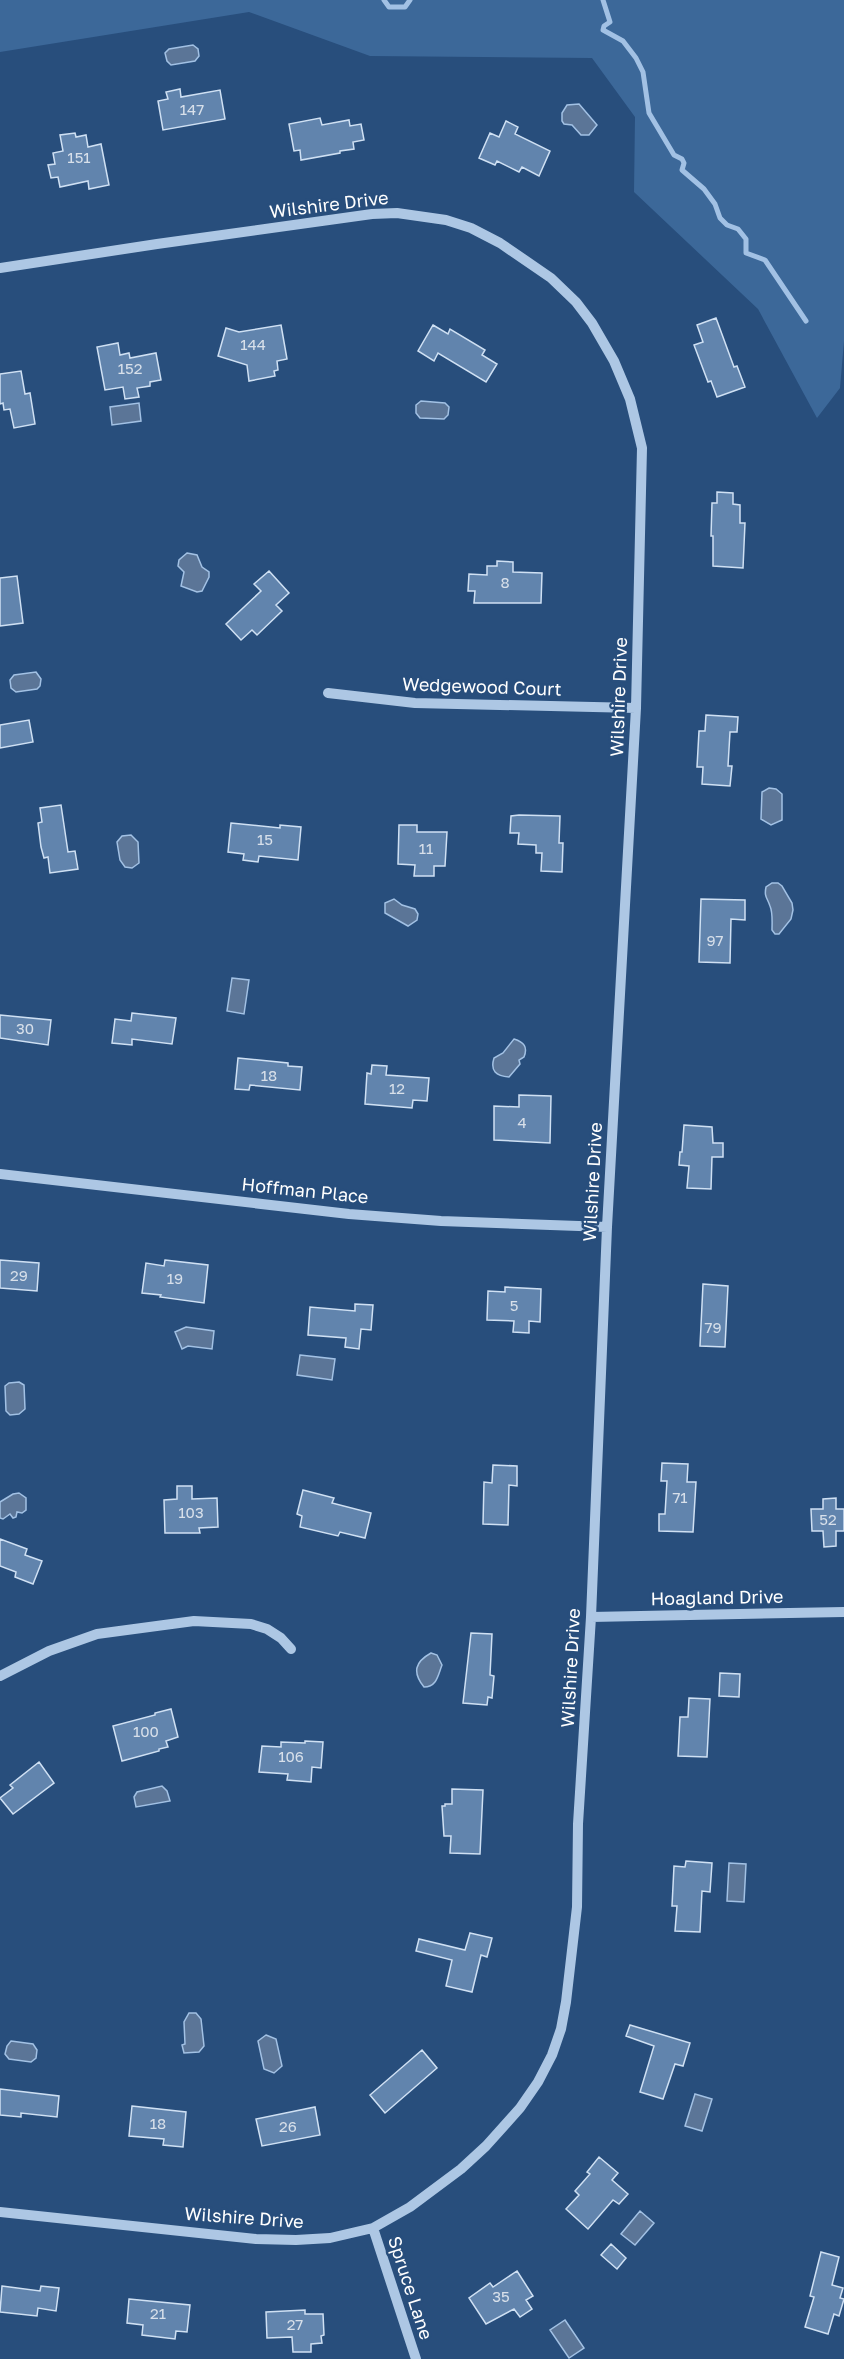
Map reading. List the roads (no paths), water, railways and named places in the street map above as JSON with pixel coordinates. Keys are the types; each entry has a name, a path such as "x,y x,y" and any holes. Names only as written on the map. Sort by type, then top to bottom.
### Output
{"street":[{"name":"Wilshire Drive","path":"0,268 372,214 397,213 446,220 471,228 500,243 551,278 576,302 592,323 614,361 630,399 642,448 636,708 607,1227 591,1617 578,1824 577,1907 566,2002 561,2029 552,2055 538,2082 520,2108 486,2146 461,2169 410,2207 373,2228 330,2238 296,2241 256,2239 0,2212"},
{"name":"Wedgewood Court","path":"328,693 416,703 636,708"},
{"name":"Hoffman Place","path":"0,1174 349,1214 441,1221 607,1227"},
{"name":"Hoagland Drive","path":"591,1617 844,1612"},
{"path":"0,1677 49,1651 97,1634 194,1621 250,1624 267,1629 281,1638 291,1649"},
{"name":"Spruce Lane","path":"373,2228 416,2359"}],"waterway":[{"path":"384,0 389,7 405,7 410,0"},
{"path":"603,0 610,22 604,26 603,30 623,41 636,58 643,72 649,113 674,155 682,159 684,163 682,170 704,189 715,204 720,218 727,225 738,229 746,239 746,253 765,260 806,321"}]}
